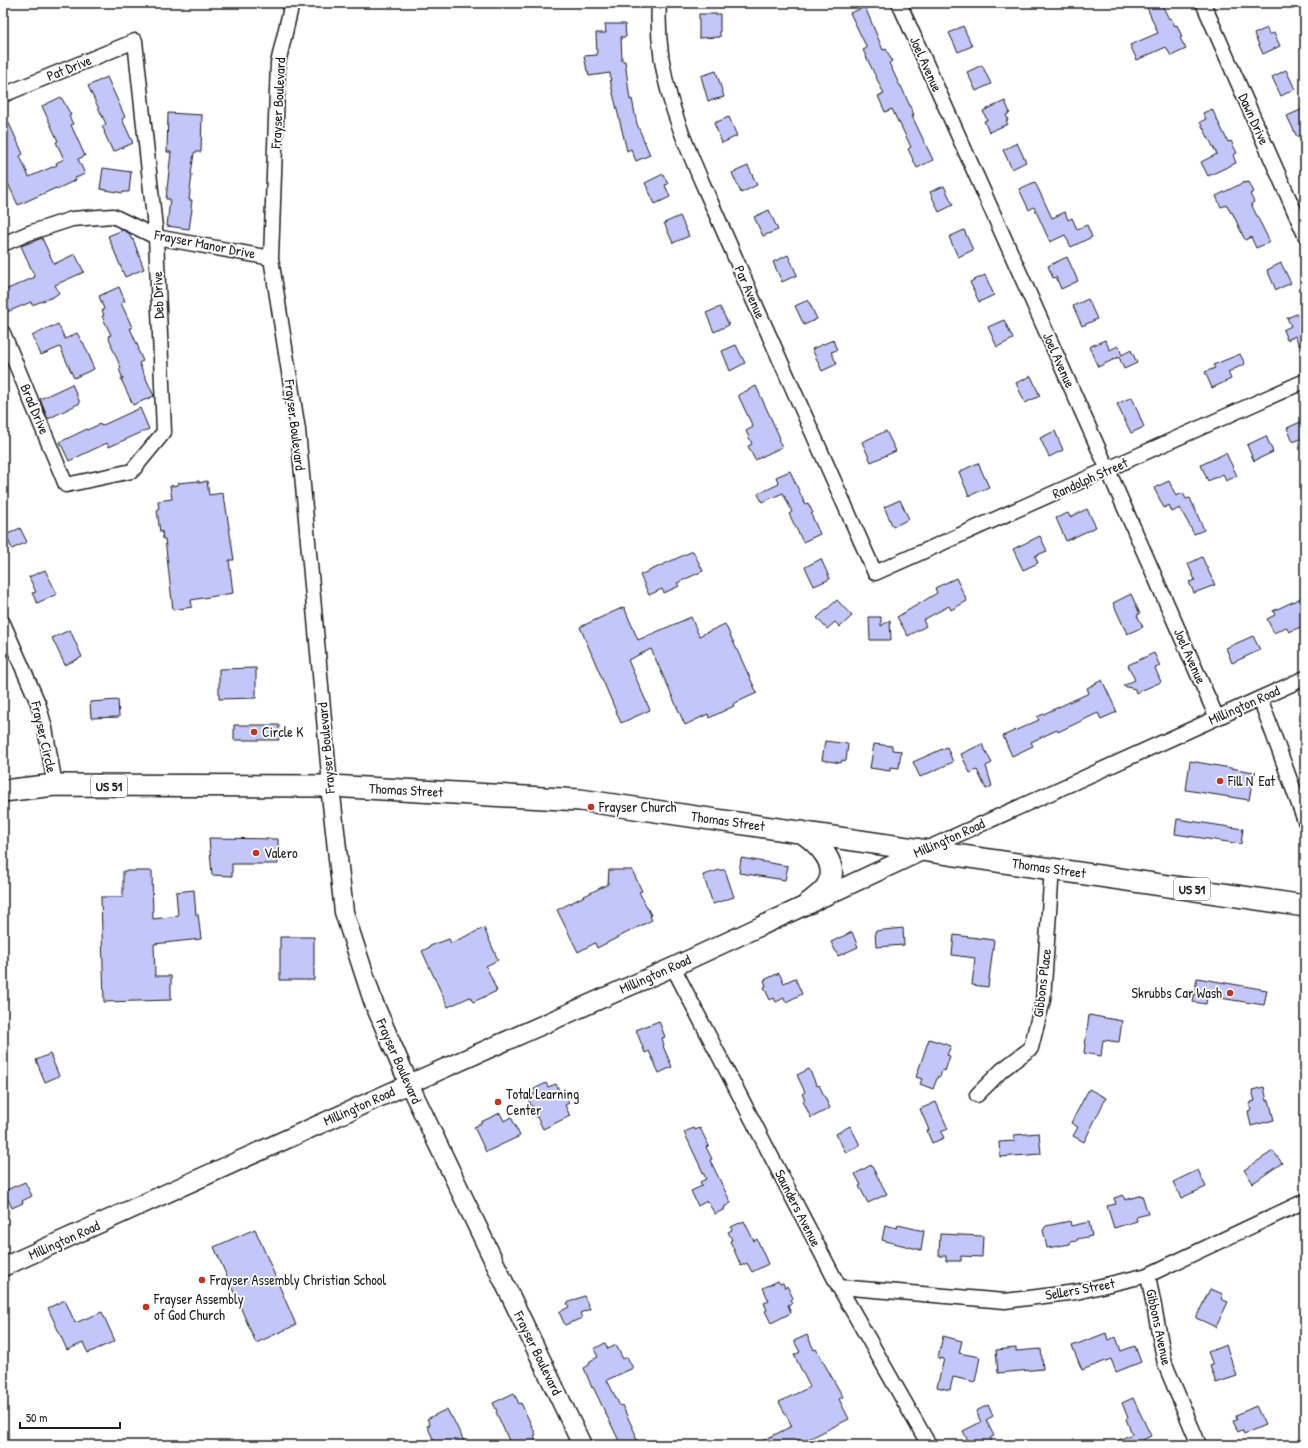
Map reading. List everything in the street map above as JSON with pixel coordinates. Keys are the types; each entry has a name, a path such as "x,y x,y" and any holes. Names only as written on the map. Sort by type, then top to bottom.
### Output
{"highway":[{"name":"Thomas Street","path":"3,790 55,786 330,786 580,800 1305,906"},
{"path":"802,832 813,839 821,848 828,859 830,870 830,880 827,887 809,903"}],"main road":[{"name":"Frayser Boulevard","path":"330,786 344,912 372,1002 409,1084 582,1445"},
{"name":"Millington Road","path":"3,1267 673,967 924,850"}],"street":[{"name":"Frayser Boulevard","path":"292,3 278,63 271,258 298,430 330,786"},
{"name":"Par Avenue","path":"659,3 658,31 662,67 669,98 679,128 875,573"},
{"name":"Joel Avenue","path":"899,3 1217,718"},
{"name":"Dawn Drive","path":"1203,3 1305,235"},
{"name":"Pat Drive","path":"3,96 136,42"},
{"name":"Deb Drive","path":"66,485 132,471 164,432 156,237 136,42"},
{"name":"Frayser Manor Drive","path":"3,244 28,233 72,219 113,216 156,237 271,258"},
{"name":"Brad Drive","path":"3,334 66,485"},
{"name":"Randolph Street","path":"875,573 1305,381"},
{"name":"Frayser Circle","path":"3,623 38,702 45,728 55,786"},
{"name":"Millington Road","path":"924,850 1305,678"},
{"path":"1260,698 1305,821"},
{"name":"Gibbons Place","path":"977,1095 1002,1070 1031,1048 1043,1000 1052,868"},
{"name":"Saunders Avenue","path":"673,967 839,1287 929,1445"},
{"name":"Sellers Street","path":"839,1287 1005,1301 1076,1292 1148,1275 1305,1201"},
{"name":"Gibbons Avenue","path":"1148,1275 1165,1364 1199,1445"}],"building":[{"path":"1145,3 1161,3 1169,19 1171,18 1175,26 1177,25 1182,37 1180,38 1186,49 1171,56 1166,47 1137,60 1130,45 1158,33"},
{"path":"865,7 883,50 886,49 892,61 889,63 901,86 914,115 912,116 933,160 917,168 908,149 911,147 892,109 885,112 878,96 884,94 863,50 867,48 850,13"},
{"path":"699,14 720,14 720,37 699,38"},
{"path":"605,24 625,24 626,37 621,37 622,61 625,61 630,100 632,99 637,124 650,155 636,161 631,149 627,151 611,85 610,73 589,76 587,71 584,56 597,55 596,33 606,33"},
{"path":"963,26 972,46 958,52 949,33"},
{"path":"1267,28 1269,35 1274,33 1280,46 1263,54 1254,34"},
{"path":"982,65 991,84 976,91 967,72"},
{"path":"1286,70 1295,89 1281,96 1272,77"},
{"path":"716,71 724,97 708,101 701,76"},
{"path":"107,77 125,117 122,119 133,143 113,152 102,126 106,124 88,86"},
{"path":"61,97 71,115 69,116 73,124 71,125 85,156 78,159 85,174 57,189 56,188 18,205 3,173 3,110 23,154 20,156 29,177 57,165 56,163 64,159 56,142 58,141 42,106"},
{"path":"1005,101 1010,113 1006,115 1008,120 1006,121 1008,124 989,132 984,121 987,120 983,111"},
{"path":"1305,108 1305,133 1297,137 1287,116"},
{"path":"1212,109 1228,142 1231,141 1237,153 1233,155 1236,163 1208,176 1201,162 1217,154 1200,122 1206,119 1203,113"},
{"path":"168,113 202,115 201,152 194,153 191,174 189,200 192,200 192,209 189,229 167,226 170,199 166,199 171,152 167,152"},
{"path":"729,117 737,136 722,143 714,123"},
{"path":"1017,143 1026,162 1012,169 1003,150"},
{"path":"748,166 757,185 741,193 732,173"},
{"path":"103,168 131,172 129,192 123,193 100,189"},
{"path":"663,174 668,184 665,185 670,197 655,204 645,183"},
{"path":"1035,182 1052,218 1065,212 1068,220 1072,218 1077,229 1087,225 1092,237 1071,247 1065,235 1050,242 1034,207 1029,210 1019,189"},
{"path":"1245,182 1249,182 1254,192 1250,194 1254,202 1251,204 1270,242 1256,248 1251,237 1245,240 1232,212 1231,213 1227,205 1221,207 1216,196"},
{"path":"944,186 953,205 939,212 930,192"},
{"path":"769,210 778,230 763,236 754,217"},
{"path":"680,216 689,236 673,243 664,223"},
{"path":"123,230 129,233 132,240 133,239 144,269 125,277 108,236"},
{"path":"964,230 973,250 958,257 949,237"},
{"path":"42,238 54,264 75,254 84,272 55,285 59,293 53,297 32,305 31,302 7,312 3,304 3,291 35,277 21,246"},
{"path":"788,255 797,275 782,282 773,262"},
{"path":"1067,257 1078,281 1061,289 1056,277 1053,278 1048,266"},
{"path":"1281,263 1291,283 1276,290 1267,270"},
{"path":"985,275 994,295 979,302 970,282"},
{"path":"119,287 125,301 121,303 132,327 130,328 143,361 139,363 154,396 133,405 121,379 123,379 119,369 121,368 108,336 111,335 102,316 104,315 102,310 104,309 99,296"},
{"path":"1088,299 1097,319 1082,326 1073,306"},
{"path":"808,300 817,319 804,325 795,306"},
{"path":"720,307 729,325 714,332 706,313"},
{"path":"1301,312 1305,320 1305,357 1295,336 1287,340 1283,330 1291,326 1287,318"},
{"path":"1004,320 1013,339 997,347 988,327"},
{"path":"58,324 65,339 77,333 83,342 94,369 74,378 60,347 41,355 32,336"},
{"path":"833,340 837,350 831,352 837,364 822,371 812,349"},
{"path":"1105,340 1110,350 1118,346 1122,355 1131,350 1137,363 1124,369 1119,357 1098,367 1089,347"},
{"path":"736,345 745,363 730,371 722,351"},
{"path":"1240,354 1245,364 1228,372 1231,379 1212,388 1205,372 1215,368 1213,365"},
{"path":"1031,376 1040,396 1025,403 1016,383"},
{"path":"72,384 80,403 48,419 40,399"},
{"path":"756,386 780,438 778,439 782,447 755,460 748,446 752,444 746,431 753,427 738,395"},
{"path":"1132,397 1144,427 1131,433 1117,404"},
{"path":"140,408 149,429 109,447 107,443 69,461 60,442 87,429 100,424 101,426"},
{"path":"1305,420 1305,437 1293,442 1287,428"},
{"path":"886,431 896,451 871,462 862,442"},
{"path":"1055,431 1063,450 1049,457 1040,438"},
{"path":"1266,436 1273,452 1254,461 1247,445"},
{"path":"1226,453 1237,476 1226,481 1223,474 1208,481 1201,465"},
{"path":"978,463 989,487 969,496 959,472"},
{"path":"790,471 805,504 808,503 813,513 811,514 820,534 803,542 789,514 792,512 783,493 762,502 758,494 779,484 776,477"},
{"path":"199,481 199,483 207,481 209,495 223,493 234,560 229,560 233,593 191,600 192,607 173,610 165,539 163,539 162,531 160,532 157,510 159,509 158,501 172,499 170,486 178,485 178,483"},
{"path":"1169,481 1176,496 1183,493 1186,499 1190,498 1204,530 1194,534 1180,508 1172,512 1169,505 1164,508 1154,488"},
{"path":"900,500 909,519 893,527 884,507"},
{"path":"1087,509 1096,527 1066,541 1056,518 1068,513 1070,517"},
{"path":"20,528 27,542 12,549 6,535"},
{"path":"1040,536 1047,551 1035,556 1038,563 1023,570 1013,549"},
{"path":"693,551 703,571 677,583 679,586 664,593 662,589 649,595 640,575"},
{"path":"1202,557 1215,585 1194,593 1189,582 1195,580 1188,564"},
{"path":"821,559 830,579 814,586 805,567"},
{"path":"45,570 57,594 37,603 32,593 36,592 29,577"},
{"path":"956,578 967,601 951,610 949,606 923,620 926,626 908,636 897,617 937,593 935,588"},
{"path":"1131,594 1140,614 1137,615 1143,627 1127,634 1113,603"},
{"path":"1301,598 1305,608 1305,625 1289,632 1286,627 1274,633 1267,619 1275,615 1273,611"},
{"path":"837,600 852,616 840,627 835,622 827,629 817,618"},
{"path":"624,607 638,640 691,617 699,636 725,624 757,693 733,704 734,706 709,718 708,714 685,725 651,649 628,660 650,710 621,723 580,627"},
{"path":"869,617 881,617 881,626 890,620 891,640 870,640"},
{"path":"70,630 82,657 65,665 52,638"},
{"path":"1253,636 1260,650 1232,663 1226,648"},
{"path":"1154,653 1160,666 1155,668 1161,682 1136,693 1135,689 1123,686 1135,680 1128,665"},
{"path":"256,668 256,698 219,699 219,669"},
{"path":"1102,680 1117,712 1101,719 1098,713 1058,732 1057,730 1031,742 1033,746 1012,756 1003,736 1039,720 1037,717 1089,693 1087,688"},
{"path":"118,700 119,717 91,718 90,702"},
{"path":"234,725 279,725 279,740 234,740"},
{"path":"825,741 848,744 846,761 842,760 841,763 822,760"},
{"path":"874,744 892,746 892,750 901,751 899,768 890,767 890,771 870,768"},
{"path":"982,744 992,763 986,766 992,786 986,789 977,770 970,773 961,754"},
{"path":"947,747 953,762 920,777 913,762"},
{"name":"Fill N' Eat","path":"1190,761 1254,772 1249,800 1186,790"},
{"name":"Fill N' Eat","path":"1177,819 1243,829 1241,844 1175,834"},
{"path":"209,838 278,839 278,864 232,864 232,876 212,875"},
{"path":"741,858 788,866 785,880 739,873"},
{"path":"609,870 632,870 642,891 639,892 652,920 597,948 595,943 578,952 557,910 608,884"},
{"path":"725,870 734,897 713,904 703,875"},
{"path":"123,871 152,871 153,919 178,916 176,892 194,890 196,915 198,914 201,939 154,944 155,976 171,976 171,1000 104,1002 101,897 123,897"},
{"path":"484,928 498,960 486,966 497,991 473,1002 470,997 448,1007 422,951 430,946 449,939 451,943"},
{"path":"903,928 904,945 876,947 875,931"},
{"path":"852,932 858,947 838,956 831,942"},
{"path":"954,935 994,940 988,987 972,985 975,958 952,955"},
{"path":"280,937 314,937 314,980 280,980"},
{"path":"779,973 784,983 795,978 802,994 786,1002 784,998 776,1002 774,998 770,1000 764,987 766,986 764,980"},
{"name":"Skrubbs Car Wash","path":"1197,978 1267,990 1264,1005 1207,996 1206,1004 1193,1002"},
{"path":"1089,1015 1122,1021 1119,1042 1103,1040 1101,1056 1084,1053"},
{"path":"659,1021 665,1037 662,1038 663,1046 672,1067 659,1073 649,1051 645,1053 636,1030"},
{"path":"929,1039 951,1046 947,1055 950,1056 945,1071 942,1070 940,1077 938,1076 933,1089 920,1084 922,1079 916,1077"},
{"path":"50,1054 59,1076 45,1082 36,1060"},
{"path":"809,1069 817,1086 819,1085 830,1108 811,1118 803,1101 805,1100 802,1094 805,1092 797,1075"},
{"path":"546,1083 548,1087 556,1084 561,1094 564,1092 569,1103 565,1105 570,1116 543,1129 527,1097 536,1093 534,1089"},
{"path":"1264,1087 1274,1120 1251,1126 1248,1111 1251,1110 1249,1104 1255,1101 1252,1090"},
{"path":"1089,1089 1106,1098 1084,1142 1073,1136 1078,1127 1071,1123"},
{"path":"936,1102 948,1129 941,1132 944,1138 932,1143 927,1131 929,1130 920,1109"},
{"path":"500,1113 504,1121 511,1117 520,1136 486,1152 474,1127"},
{"path":"850,1126 860,1145 846,1153 836,1134"},
{"path":"694,1128 695,1130 700,1128 709,1146 706,1147 712,1159 710,1160 731,1203 724,1207 725,1209 715,1214 707,1201 698,1206 691,1191 702,1186 700,1182 706,1179 684,1132"},
{"path":"1039,1133 1041,1154 1000,1157 999,1142 1015,1141 1014,1135"},
{"path":"1273,1151 1282,1163 1253,1183 1244,1170"},
{"path":"871,1165 887,1194 868,1203 859,1186 861,1185 855,1174"},
{"path":"1198,1170 1206,1187 1181,1198 1173,1182"},
{"path":"25,1182 32,1196 22,1201 23,1203 12,1208 4,1191"},
{"path":"1123,1195 1125,1200 1142,1195 1148,1214 1136,1217 1137,1221 1114,1228 1107,1206 1116,1204 1114,1198"},
{"path":"744,1221 754,1241 757,1239 768,1264 752,1272 747,1263 741,1266 730,1241 732,1240 728,1232 732,1230 731,1227"},
{"path":"1070,1221 1071,1226 1089,1222 1092,1236 1077,1239 1077,1241 1070,1242 1070,1244 1047,1248 1043,1230 1046,1226"},
{"path":"885,1225 897,1228 898,1225 924,1231 921,1250 882,1240"},
{"path":"255,1229 296,1325 256,1343 214,1247"},
{"path":"940,1234 983,1236 982,1257 961,1256 961,1261 946,1261 946,1256 939,1256"},
{"path":"778,1281 780,1284 783,1283 785,1288 787,1286 793,1298 791,1300 792,1303 788,1305 791,1313 771,1323 765,1311 767,1310 764,1303 769,1301 763,1288"},
{"path":"1210,1289 1223,1294 1221,1299 1228,1302 1216,1327 1196,1318"},
{"path":"584,1296 590,1309 580,1313 582,1318 565,1325 559,1312 569,1307 567,1303"},
{"path":"65,1300 75,1323 102,1312 115,1341 88,1353 83,1343 67,1350 48,1308"},
{"path":"1106,1333 1108,1340 1116,1337 1121,1351 1135,1346 1141,1362 1116,1372 1111,1359 1082,1370 1072,1346"},
{"path":"807,1335 814,1350 816,1349 843,1397 839,1399 849,1419 801,1443 799,1439 789,1445 754,1445 792,1426 779,1402 810,1387 794,1355 800,1352 794,1341"},
{"path":"943,1336 962,1341 959,1353 980,1357 975,1382 953,1377 950,1390 937,1387 944,1359 938,1358"},
{"path":"605,1343 608,1349 616,1345 623,1359 627,1357 633,1368 607,1380 620,1406 622,1405 636,1435 635,1436 638,1442 631,1445 621,1445 593,1387 592,1388 584,1368 589,1365 590,1361 598,1357 594,1349"},
{"path":"1226,1345 1237,1376 1216,1383 1210,1366 1213,1365 1208,1352"},
{"path":"1016,1348 1016,1351 1041,1349 1043,1369 998,1373 996,1350"},
{"path":"514,1393 519,1404 521,1403 536,1435 534,1436 538,1445 511,1445 493,1403"},
{"path":"1133,1398 1151,1436 1132,1445 1108,1445 1132,1434 1122,1403"},
{"path":"988,1405 993,1416 986,1420 994,1436 990,1438 994,1445 970,1445 963,1431 981,1422 976,1411"},
{"path":"1256,1406 1265,1425 1244,1434 1242,1430 1238,1432 1233,1421 1237,1419 1236,1415"},
{"path":"447,1409 466,1445 436,1445 427,1426 430,1425 427,1419"}],"place":[{"name":"Circle K","path":"254,732"},
{"name":"Fill N' Eat","path":"1220,781"},
{"name":"Frayser Church","path":"591,807"},
{"name":"Valero","path":"256,853"},
{"name":"Skrubbs Car Wash","path":"1230,993"},
{"name":"Total Learning Center","path":"498,1102"},
{"name":"Frayser Assembly Christian School","path":"202,1280"},
{"name":"Frayser Assembly of God Church","path":"146,1307"}]}
